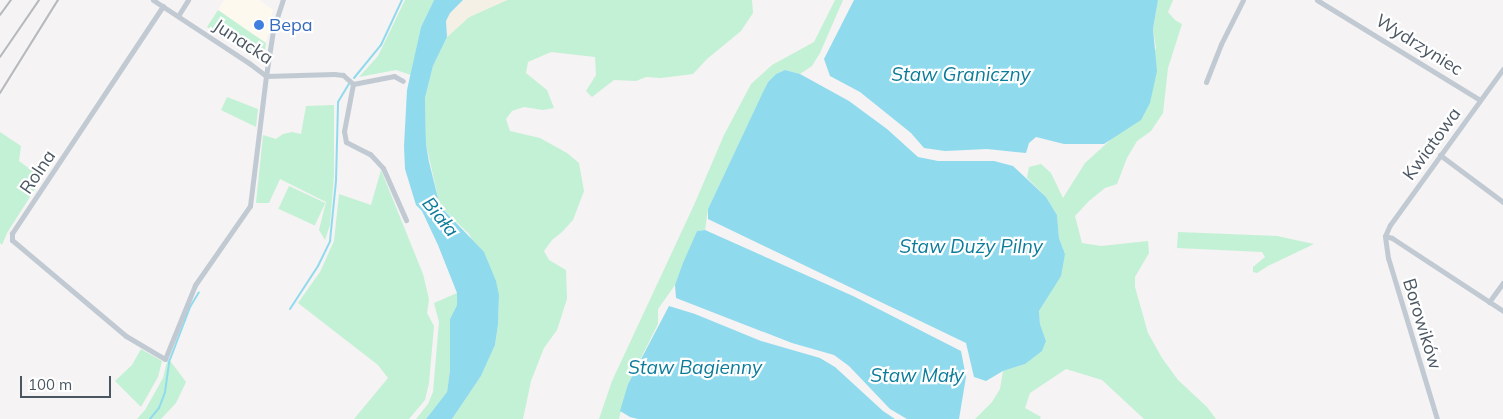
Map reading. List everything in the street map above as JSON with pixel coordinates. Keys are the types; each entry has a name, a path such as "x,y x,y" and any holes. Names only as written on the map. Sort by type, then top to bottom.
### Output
{"street":[{"name":"Junacka","path":"154,0 266,76 334,74 344,75 353,84"},
{"path":"178,16 188,0"},
{"path":"266,76 273,30 283,0"},
{"path":"1206,82 1221,44 1243,0"},
{"name":"Wydrzyniec","path":"1317,0 1480,100"},
{"name":"Rolna","path":"163,6 12,233 12,240 126,336 165,359 195,284 250,206 266,76"},
{"name":"Kwiatowa","path":"1385,236 1390,225 1503,68"},
{"path":"404,81 394,76 353,84 344,131 346,142 370,154 383,168 406,220"},
{"path":"1440,156 1503,202"},
{"path":"1385,236 1392,238 1503,312"},
{"name":"Borowików","path":"1385,236 1388,258 1437,419"},
{"path":"1489,302 1503,283"}],"shaded area":[{"path":"224,0 259,0 273,10 266,43 218,10"}],"green space":[{"path":"405,0 434,0 421,27 411,75 396,70 359,77 378,56"},
{"path":"507,0 752,0 753,13 741,31 707,59 693,74 661,78 646,77 636,81 614,80 592,97 586,91 596,75 595,57 551,52 528,62 526,73 547,90 554,108 543,110 524,107 512,111 506,119 510,131 540,138 567,153 579,163 584,191 573,220 552,240 544,251 549,260 566,270 567,299 557,330 544,348 531,381 523,419 452,419 481,376 495,345 499,295 469,234 440,206 426,144 425,98 433,66 447,37 469,17"},
{"path":"835,0 843,0 820,53 812,66 800,74 785,70 776,74 768,82 708,209 705,230 697,231 675,285 658,309 658,324 628,384 619,419 599,419 612,381 694,205 724,135 751,84 772,65 814,42"},
{"path":"1158,0 1173,0 1168,12 1175,20 1182,24 1168,68 1163,113 1151,131 1137,141 1127,158 1117,184 1105,188 1075,216 1082,243 1101,246 1148,241 1149,253 1135,277 1135,287 1148,333 1162,358 1178,380 1207,407 1216,419 1144,419 1102,380 1066,369 1030,393 1025,408 1041,417 1040,419 975,419 992,402 1000,389 1003,371 1025,364 1046,341 1040,324 1039,311 1049,295 1065,254 1059,238 1057,215 1046,197 1027,178 1029,167 1041,164 1051,173 1063,198 1085,163 1117,134 1156,48 1153,29"},
{"path":"218,10 266,43 263,64 207,27"},
{"path":"227,97 258,109 256,127 221,110"},
{"path":"334,105 334,175 330,225 325,240 319,230 326,202 280,179 269,203 256,203 263,135 276,139 283,134 292,132 301,134 306,106"},
{"path":"0,132 21,146 19,161 42,178 7,233 2,245 0,243"},
{"path":"381,170 423,274 429,299 427,313 434,326 429,383 425,400 409,419 354,419 388,378 378,365 298,303 320,272 334,241 339,194 371,205"},
{"path":"289,186 325,203 315,226 278,209"},
{"path":"1178,232 1277,236 1314,244 1257,273 1253,272 1253,267 1265,257 1262,252 1177,248"},
{"path":"457,293 457,305 450,319 450,370 447,392 426,419 416,419 428,404 433,392 439,322 434,303"},
{"path":"141,349 162,361 158,377 141,407 115,381 132,365"},
{"path":"168,358 186,382 176,403 161,419 137,419 145,410 163,378"}],"sand":[{"path":"463,0 507,0 469,17 447,37 446,21 450,13"}],"water":[{"name":"Biała","path":"434,0 463,0 450,13 446,21 447,37 433,66 425,98 426,144 429,162 440,206 484,252 496,281 499,295 495,345 481,376 452,419 426,419 447,392 450,370 450,319 457,305 457,293 438,245 422,211 416,205 405,169 404,146 407,90 421,27"},
{"name":"Staw Graniczny","path":"854,0 1158,0 1153,29 1157,71 1150,103 1141,120 1104,144 1064,144 1036,137 1029,143 1026,153 987,149 945,151 924,148 911,133 860,92 830,76 824,59"},
{"name":"Staw Duży Pilny","path":"785,70 800,74 849,101 887,129 918,157 938,161 994,161 1013,166 1046,197 1057,215 1059,238 1065,254 1061,276 1039,311 1040,324 1046,341 1042,351 1025,364 1003,371 986,381 974,377 966,343 708,219 708,209 768,82 776,74"},
{"name":"Staw Mały","path":"705,230 853,296 961,351 966,377 959,419 907,419 890,409 849,366 834,355 792,343 676,298 675,285 683,263 697,231"},
{"name":"Staw Bagienny","path":"669,306 695,314 761,341 820,358 835,367 883,411 895,419 638,419 630,417 620,411 628,384"}],"waterway":[{"path":"354,78 381,45 402,0"},
{"path":"290,309 318,266 330,241 336,181 338,102 349,84"},
{"path":"150,419 159,408 165,392 169,362 190,307 199,292"}],"railway":[{"path":"0,15 11,0"},
{"path":"0,57 39,0"},
{"path":"0,93 58,0"}],"place":[{"name":"Bepa","path":"259,25"}]}
